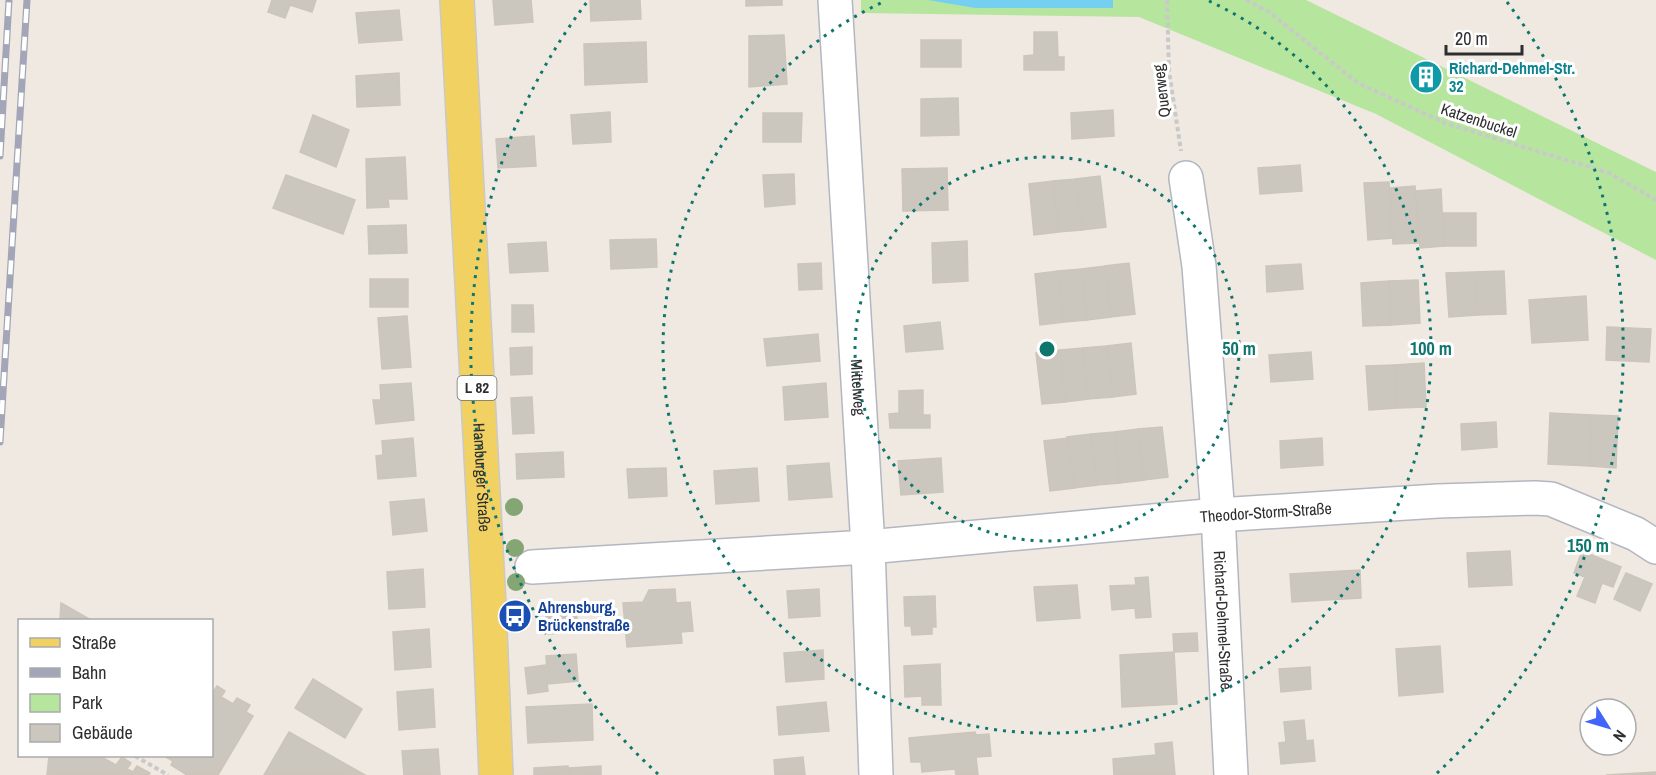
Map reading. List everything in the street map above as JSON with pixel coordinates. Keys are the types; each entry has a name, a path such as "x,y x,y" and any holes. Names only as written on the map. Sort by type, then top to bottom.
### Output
{"main road":[{"name":"Hamburger Straße","path":"457,0 490,617 496,775"}],"street":[{"name":"Mittelweg","path":"835,0 868,547 876,775"},
{"name":"Richard-Dehmel-Straße","path":"1186,178 1199,266 1218,515 1232,775"},
{"name":"Theodor-Storm-Straße","path":"532,567 868,547 1218,515 1438,501 1535,498 1551,499 1636,534 1656,547"}],"path":[{"name":"Querweg","path":"1167,0 1169,71 1186,178"},
{"name":"Katzenbuckel","path":"1246,0 1269,12 1358,83 1445,123 1609,173 1656,200"},
{"path":"137,757 168,775"}],"green space":[{"path":"861,0 1306,0 1656,172 1656,260 1376,114 1139,17 861,13"}],"water":[{"path":"928,0 1113,0 1113,8 975,8"}],"building":[{"path":"272,0 316,0 312,12 290,5 285,18 268,12"},
{"path":"493,0 531,0 533,22 495,25"},
{"path":"590,0 640,0 641,19 591,21"},
{"path":"746,0 782,0 782,5 746,6"},
{"path":"399,10 402,40 359,43 356,13"},
{"path":"1034,32 1057,32 1058,57 1064,57 1064,70 1024,70 1024,56 1034,55"},
{"path":"784,35 787,84 749,87 749,36"},
{"path":"921,40 961,40 961,67 921,67"},
{"path":"646,42 647,82 585,85 584,44"},
{"path":"399,73 400,105 357,107 356,76"},
{"path":"958,98 959,135 921,136 921,99"},
{"path":"1113,110 1114,136 1072,139 1071,113"},
{"path":"610,112 611,142 573,144 571,115"},
{"path":"763,113 802,113 801,142 763,142"},
{"path":"313,115 349,130 336,167 300,152"},
{"path":"534,136 536,166 498,168 496,139"},
{"path":"405,157 407,199 388,199 389,207 367,208 366,159"},
{"path":"1300,165 1302,191 1260,194 1258,168"},
{"path":"947,168 948,210 903,211 902,169"},
{"path":"794,174 795,204 765,207 763,175"},
{"path":"286,175 355,200 343,234 273,208"},
{"path":"1100,176 1106,227 1082,230 1076,179"},
{"path":"1076,179 1082,230 1058,232 1053,181"},
{"path":"1053,181 1058,232 1034,235 1029,184"},
{"path":"1389,182 1393,238 1368,240 1364,183"},
{"path":"1415,186 1419,243 1393,244 1390,188"},
{"path":"1441,189 1444,246 1420,248 1416,191"},
{"path":"1443,213 1476,213 1476,246 1444,246"},
{"path":"406,225 407,253 369,254 368,226"},
{"path":"656,239 657,267 611,269 610,240"},
{"path":"967,241 968,281 933,283 932,243"},
{"path":"546,242 548,271 510,273 508,244"},
{"path":"821,263 822,289 799,290 798,264"},
{"path":"1129,263 1135,314 1111,317 1105,266"},
{"path":"1301,264 1303,289 1267,292 1266,266"},
{"path":"1105,266 1111,317 1087,320 1082,269"},
{"path":"1082,269 1087,320 1064,322 1058,271"},
{"path":"1058,271 1064,322 1040,325 1035,274"},
{"path":"1504,271 1506,314 1477,315 1475,272"},
{"path":"1475,272 1477,315 1449,317 1446,273"},
{"path":"370,279 408,279 408,307 370,307"},
{"path":"1418,280 1420,323 1391,325 1389,281"},
{"path":"1389,281 1391,325 1363,326 1361,283"},
{"path":"1586,296 1588,340 1532,343 1529,300"},
{"path":"512,305 533,305 534,332 512,332"},
{"path":"407,316 411,367 382,369 378,318"},
{"path":"940,322 943,349 906,352 904,326"},
{"path":"1607,327 1651,329 1649,362 1606,360"},
{"path":"818,334 820,361 767,366 764,339"},
{"path":"1131,343 1136,394 1113,397 1107,346"},
{"path":"1107,346 1113,397 1088,399 1083,348"},
{"path":"532,347 532,374 511,375 510,348"},
{"path":"1083,348 1088,399 1065,402 1060,350"},
{"path":"1060,350 1065,402 1042,404 1036,353"},
{"path":"1311,352 1313,379 1271,382 1269,355"},
{"path":"1424,363 1426,407 1397,408 1395,365"},
{"path":"1395,365 1397,408 1369,410 1366,366"},
{"path":"411,383 414,420 376,424 373,400 381,400 380,385"},
{"path":"826,383 828,417 785,420 783,387"},
{"path":"923,390 923,415 930,415 930,428 890,428 889,414 899,413 899,391"},
{"path":"532,397 534,433 513,434 511,398"},
{"path":"1550,413 1592,415 1590,466 1548,464"},
{"path":"1592,415 1618,416 1616,468 1590,466"},
{"path":"1496,422 1497,447 1462,450 1461,424"},
{"path":"1162,427 1168,477 1144,480 1138,429"},
{"path":"1138,429 1144,480 1120,483 1115,432"},
{"path":"1115,432 1120,483 1097,485 1091,434"},
{"path":"1091,434 1097,485 1074,488 1067,437"},
{"path":"413,438 416,476 378,479 376,456 383,455 382,441"},
{"path":"1068,438 1074,488 1050,491 1044,441"},
{"path":"1322,438 1323,465 1281,468 1280,441"},
{"path":"563,452 564,477 517,479 516,454"},
{"path":"941,458 943,492 901,495 898,461"},
{"path":"829,463 832,497 789,500 787,466"},
{"path":"666,468 667,496 629,498 627,469"},
{"path":"757,468 759,501 716,504 714,471"},
{"path":"424,499 427,531 393,535 390,502"},
{"path":"1510,551 1512,585 1469,587 1467,553"},
{"path":"1582,551 1621,567 1613,587 1602,583 1595,603 1577,596 1585,577 1574,573"},
{"path":"423,569 425,607 389,609 387,572"},
{"path":"1360,570 1361,598 1292,602 1290,574"},
{"path":"1626,573 1652,584 1640,611 1614,599"},
{"path":"1148,577 1151,617 1136,618 1135,608 1112,610 1110,586 1136,585 1135,578"},
{"path":"1077,585 1080,618 1037,621 1034,587"},
{"path":"675,589 676,603 690,602 693,631 681,632 682,643 627,647 623,603 643,602 649,590"},
{"path":"819,589 820,616 789,618 787,591"},
{"path":"935,596 936,627 932,627 932,634 912,635 911,626 905,626 904,597"},
{"path":"61,603 89,619 60,619"},
{"path":"576,604 578,632 548,634 545,607"},
{"path":"429,629 431,667 395,670 393,632"},
{"path":"1197,633 1198,651 1174,652 1173,634"},
{"path":"1440,646 1443,692 1399,696 1396,649"},
{"path":"823,650 824,679 786,682 784,653"},
{"path":"1174,652 1177,704 1122,707 1120,655"},
{"path":"576,654 578,681 548,684 546,656"},
{"path":"940,664 941,705 922,705 922,696 905,697 904,666"},
{"path":"545,665 548,691 528,694 525,668"},
{"path":"1310,667 1311,689 1281,692 1279,669"},
{"path":"313,679 362,709 345,738 295,708"},
{"path":"217,686 225,691 221,697 233,704 237,698 250,705 246,712 253,716 218,775 187,775 171,765 173,761 166,757 213,757 213,692"},
{"path":"433,689 435,727 399,730 397,692"},
{"path":"826,702 829,731 779,735 777,707"},
{"path":"592,704 593,740 528,743 526,707"},
{"path":"1304,720 1306,741 1313,740 1315,761 1281,764 1279,743 1286,742 1284,722"},
{"path":"289,732 365,775 264,775"},
{"path":"975,732 976,735 989,734 991,756 976,757 978,775 956,775 955,769 922,772 921,762 911,762 909,738"},
{"path":"1172,742 1175,775 1114,775 1113,759 1156,755 1155,744"},
{"path":"438,749 440,775 404,775 402,751"},
{"path":"49,757 102,757 116,765 122,757 131,763 127,769 133,772 137,766 150,773 149,775 47,775"},
{"path":"803,757 805,775 775,775 774,760"},
{"path":"568,766 569,775 534,775 534,768"},
{"path":"601,766 601,775 570,775 569,768"},
{"path":"1656,772 1656,775 1606,775"}],"railway":[{"path":"0,156 9,0"},
{"path":"0,442 27,0"}],"place":[{"name":"Richard-Dehmel-Str. 32","path":"1426,77"},
{"name":"Ahrensburg, Brückenstraße","path":"515,616"}]}
